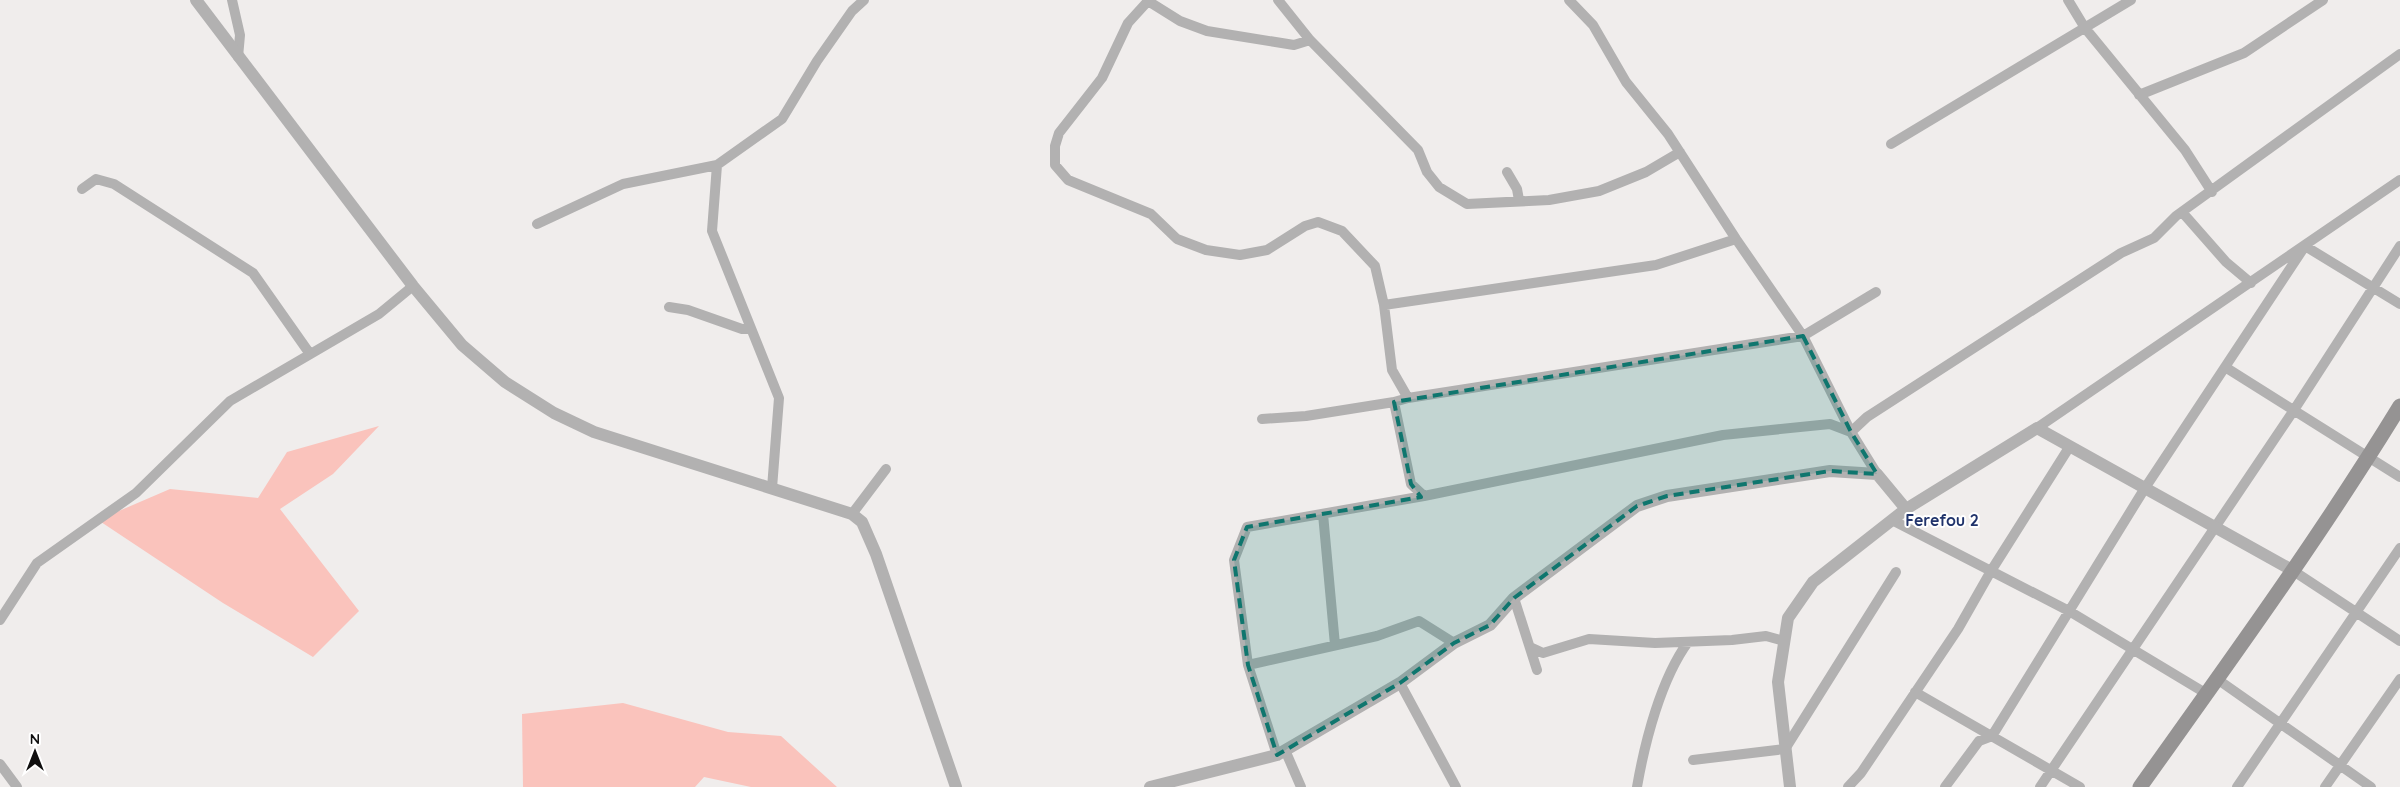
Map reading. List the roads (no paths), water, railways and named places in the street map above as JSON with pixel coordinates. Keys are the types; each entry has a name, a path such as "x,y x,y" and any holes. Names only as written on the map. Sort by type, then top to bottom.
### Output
{"main road":[{"path":"2140,787 2292,570 2400,406"}],"street":[{"path":"196,0 413,286 462,345 505,382 554,413 594,432 852,514 862,522 876,554 956,787"},
{"path":"232,0 240,35 238,57"},
{"path":"537,224 623,184 717,165 782,119 817,62 852,11 864,0"},
{"path":"1310,40 1294,45 1207,31 1180,20 1148,0 1128,23 1102,78 1059,133 1055,146 1056,165 1068,180 1151,214 1177,239 1206,250 1240,255 1267,250 1306,226 1318,222 1342,231 1374,266 1384,305 1392,370 1408,398"},
{"path":"1278,0 1310,40 1418,150 1427,172 1439,187 1467,204 1549,200 1599,191 1646,172 1680,152"},
{"path":"1569,0 1593,25 1626,82 1668,134 1736,239 1803,336 1851,432 1877,474 1906,510"},
{"path":"2068,0 2085,28 2184,150 2212,192"},
{"path":"1891,144 2130,0"},
{"path":"2139,94 2244,53 2323,0"},
{"path":"1851,432 1867,416 2113,258 2154,238 2182,212 2400,54"},
{"path":"717,165 712,231 779,398 772,488"},
{"path":"1508,172 1517,189 1519,200"},
{"path":"82,189 96,179 114,184 253,273 310,354"},
{"path":"1790,787 1778,682 1788,618 1813,582 1906,510 2037,428 2400,180"},
{"path":"2182,212 2226,262 2251,283"},
{"path":"1384,305 1656,265 1736,239"},
{"path":"2305,246 2400,304"},
{"path":"1945,787 1979,741 1992,736 2145,488 2305,246"},
{"path":"2040,787 2294,410 2400,246"},
{"path":"0,620 37,563 136,493 230,401 380,314 413,286"},
{"path":"1262,419 1306,416 1394,402 1408,398 1803,336 1876,292"},
{"path":"669,307 688,310 742,329 751,329"},
{"path":"2225,367 2400,477"},
{"path":"1394,402 1411,484 1424,496"},
{"path":"1300,787 1281,753 1248,665 1234,560 1248,527 1424,496 1723,435 1830,424 1851,432"},
{"path":"2037,428 2292,570 2400,641"},
{"path":"1848,787 1958,629 1991,571 2070,446"},
{"path":"852,514 886,469"},
{"path":"1150,787 1281,753 1400,682 1454,643 1490,625 1514,598 1637,506 1667,496 1830,471 1877,474"},
{"path":"1323,514 1335,645"},
{"path":"1892,520 2068,611 2206,694"},
{"path":"2237,787 2400,548"},
{"path":"1785,749 1896,572"},
{"path":"1514,598 1537,670"},
{"path":"1248,665 1377,636 1419,621 1454,643"},
{"path":"1530,647 1543,652 1589,639 1655,643 1766,636 1784,641"},
{"path":"1637,787 1650,729 1676,659 1688,642"},
{"path":"2217,679 2371,787"},
{"path":"2325,787 2400,679"},
{"path":"1400,682 1456,787"},
{"path":"1915,692 2080,787"},
{"path":"1693,760 1785,749"},
{"path":"0,764 18,787"}],"district":[{"name":"Ferefou 2","path":"1942,520"}]}
